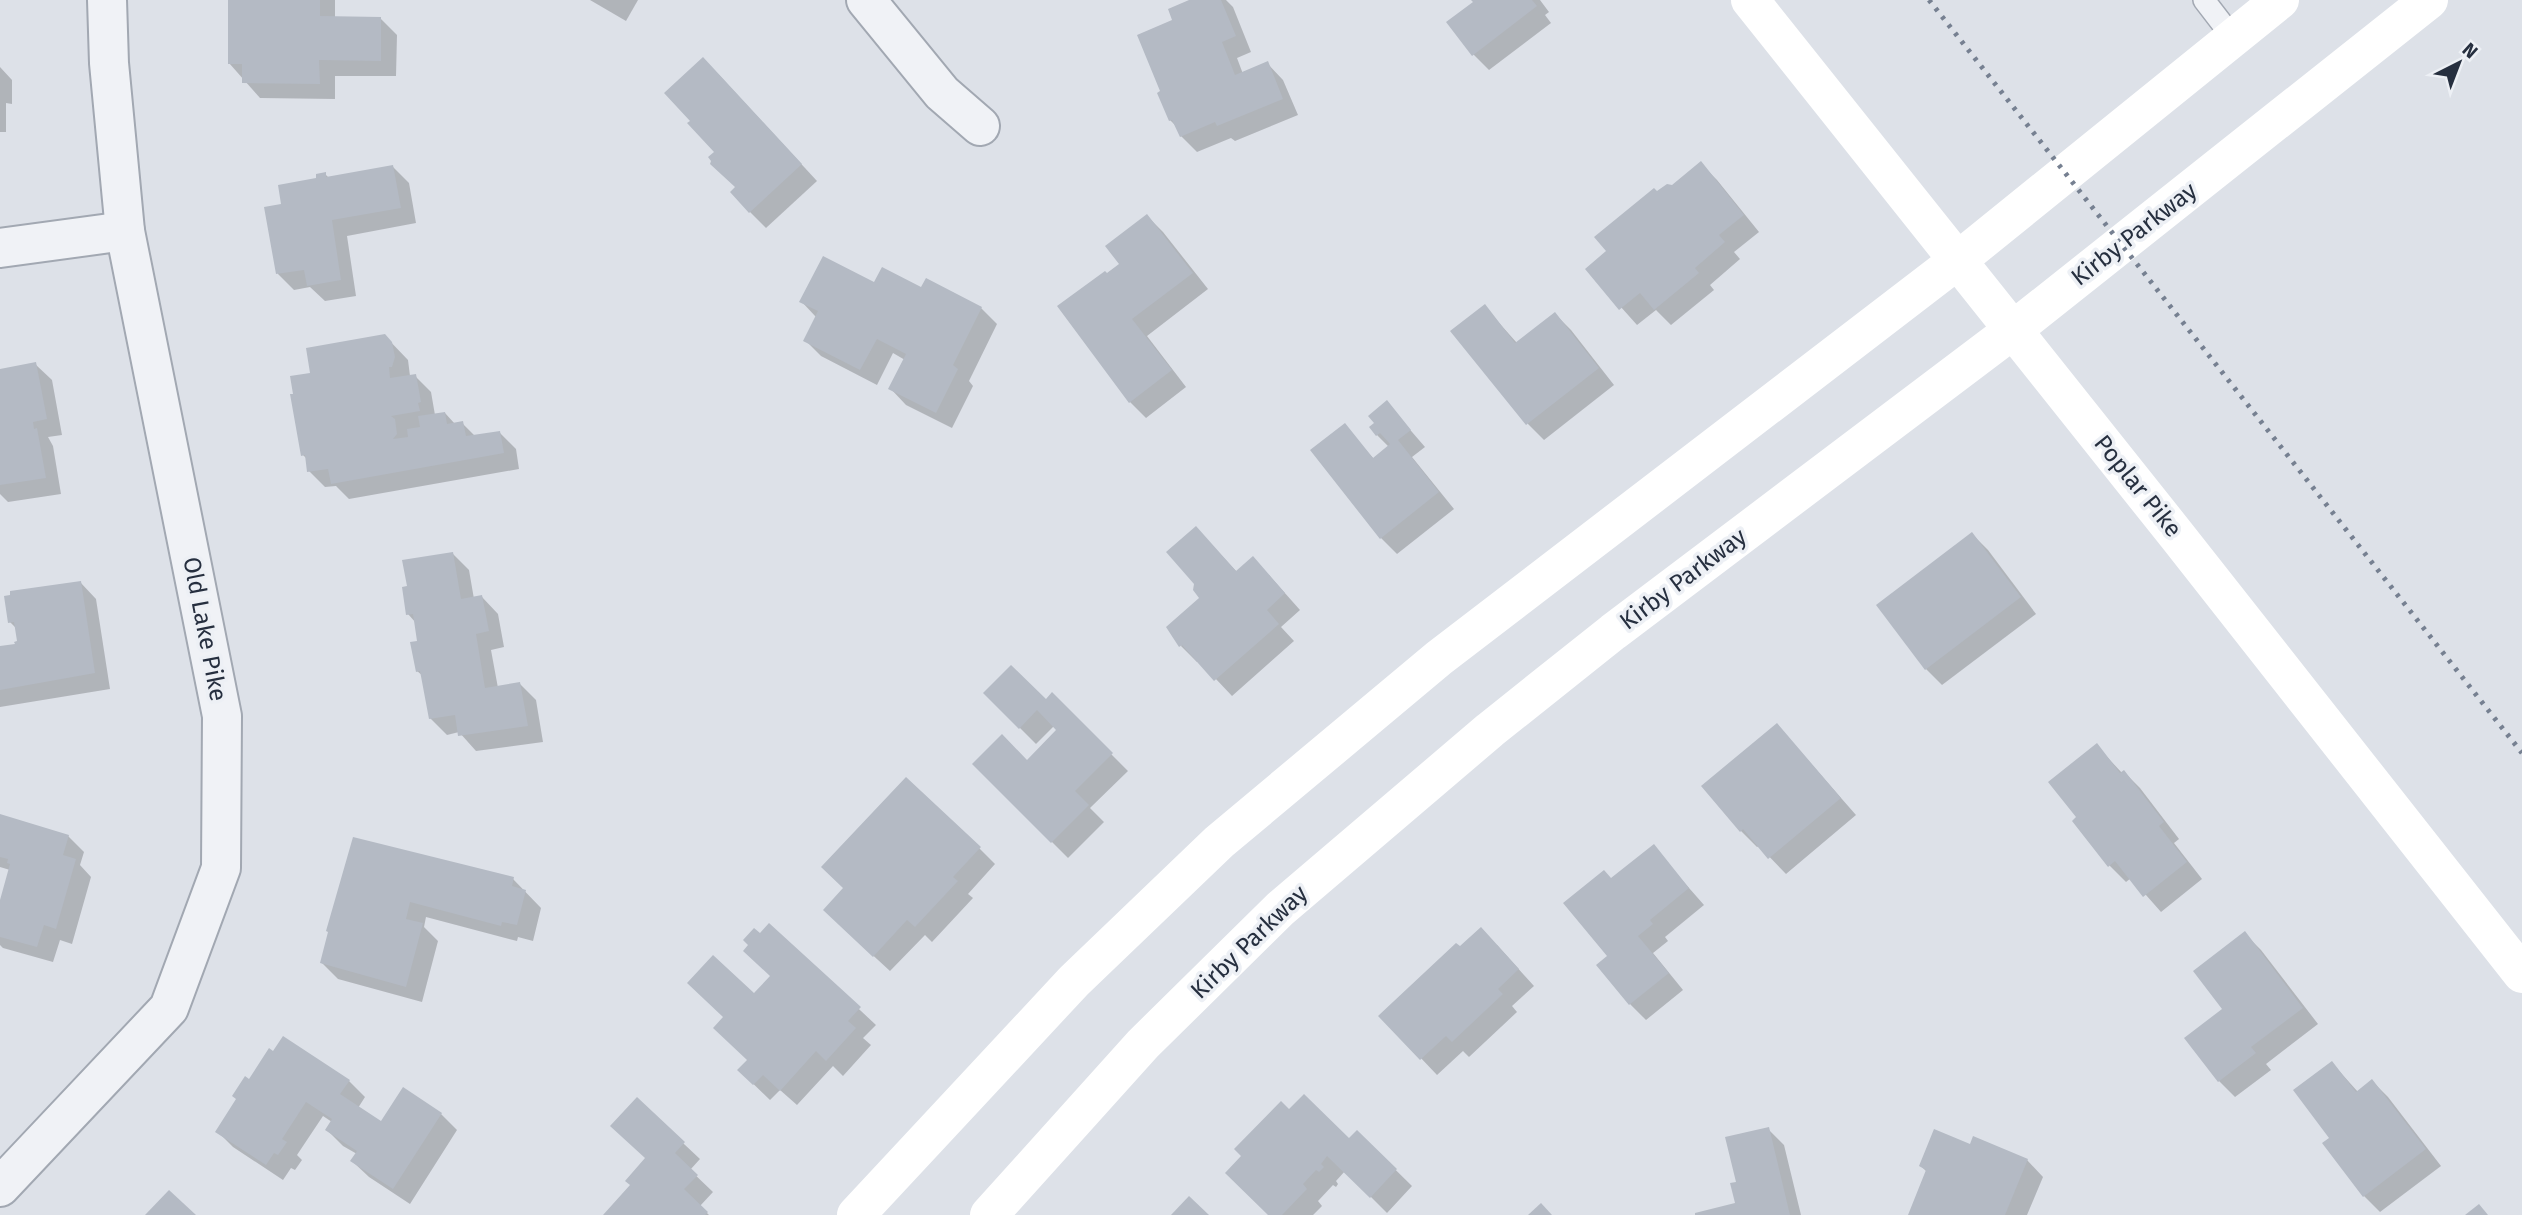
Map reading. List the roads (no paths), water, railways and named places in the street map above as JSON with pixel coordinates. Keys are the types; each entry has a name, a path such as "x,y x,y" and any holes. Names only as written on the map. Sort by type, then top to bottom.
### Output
{"main road":[{"name":"Poplar Pike","path":"1750,0 2522,974"},
{"path":"856,1215 1074,981 1219,842 1439,658 1957,261 2280,0"},
{"name":"Kirby Parkway","path":"989,1215 1143,1044 1280,909 1490,730 1592,648 2013,330 2429,0"}],"street":[{"name":"Old Lake Pike","path":"0,1187 170,1008 221,868 222,716 125,230 109,62 107,0"},
{"path":"866,0 942,93 980,126"},
{"path":"0,248 125,230"}],"lane":[{"path":"2204,0 2234,39"}],"railway":[{"path":"1929,0 2522,753"}]}
